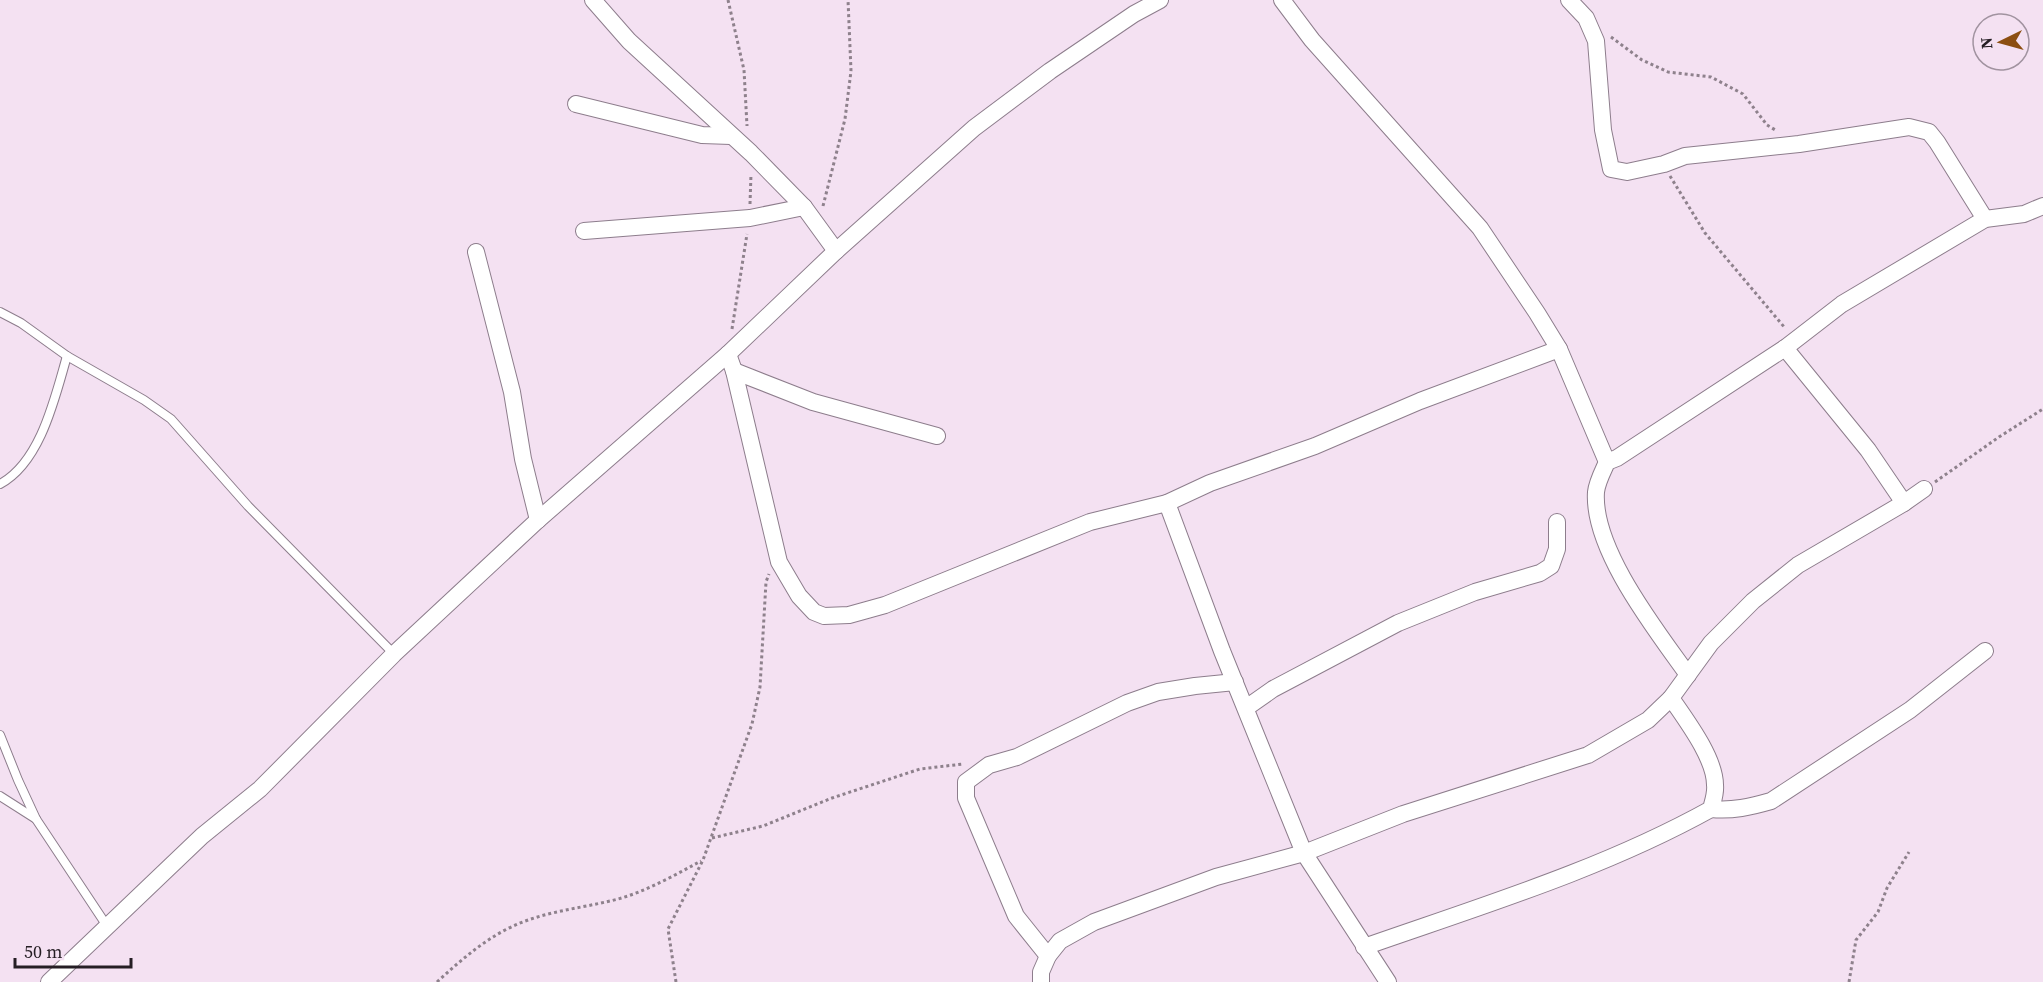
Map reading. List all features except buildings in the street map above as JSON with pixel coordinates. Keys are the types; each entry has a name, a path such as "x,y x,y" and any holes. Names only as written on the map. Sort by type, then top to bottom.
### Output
{"street":[{"path":"593,0 628,41 751,153 804,207 836,251"},
{"path":"49,982 202,836 260,789 394,654 538,520 728,354 836,251 974,128 1050,71 1134,14 1160,0"},
{"path":"1282,0 1312,40 1480,228 1538,313 1559,349 1607,462 1596,490 1598,517 1605,541 1624,578 1688,675"},
{"path":"1569,0 1586,18 1596,41 1603,130 1611,169 1627,172 1664,164 1685,156 1799,144 1909,127 1929,132 1985,219"},
{"path":"576,104 702,135 731,136"},
{"path":"1607,462 1617,458 1790,344 1842,304 1985,219 2024,214 2043,206"},
{"path":"584,231 750,218 804,207"},
{"path":"476,252 512,392 523,459 538,520"},
{"path":"1790,344 1904,503"},
{"path":"728,354 779,562 799,596 814,612 824,616 849,615 885,605 1090,522 1167,503 1210,483 1316,446 1420,401 1559,349"},
{"path":"734,371 813,402 937,436"},
{"path":"1041,982 1041,972 1048,956 1060,941 1094,922 1216,877 1304,853 1403,814 1588,755 1648,720 1671,698 1711,643 1753,601 1798,565 1924,489"},
{"path":"1167,503 1235,682 1304,853 1388,982"},
{"path":"1246,708 1273,689 1398,623 1475,592 1540,573 1551,566 1557,549 1557,522"},
{"path":"1364,948 1564,877 1676,829 1712,808 1726,810 1747,808 1771,801 1910,710 1985,651"},
{"path":"1048,956 1016,916 966,798 966,782 989,765 1017,757 1137,699 1158,692 1235,682"},
{"path":"1671,698 1693,729 1712,770 1715,786 1712,808"}],"lane":[{"path":"0,312 21,323 67,356 144,400 171,419 248,506 394,654"},
{"path":"0,484 6,481 28,458 48,419 67,356"},
{"path":"0,735 36,819 107,926"},
{"path":"0,796 36,819"}],"path":[{"path":"728,0 744,69 745,117 751,153 750,218 728,354"},
{"path":"818,228 845,119 851,71 848,0"},
{"path":"1586,18 1642,60 1668,72 1711,77 1743,94 1767,125 1799,144"},
{"path":"1664,164 1705,233 1790,344"},
{"path":"1924,489 2043,409"},
{"path":"676,982 669,929 703,860 752,724 760,687 766,582 771,567 779,562"},
{"path":"711,838 763,826 832,798 920,769 964,764 989,765"},
{"path":"1849,982 1856,940 1878,912 1887,888 1909,852"},
{"path":"437,982 474,949 508,928 542,914 619,899 661,883 703,860"}]}
